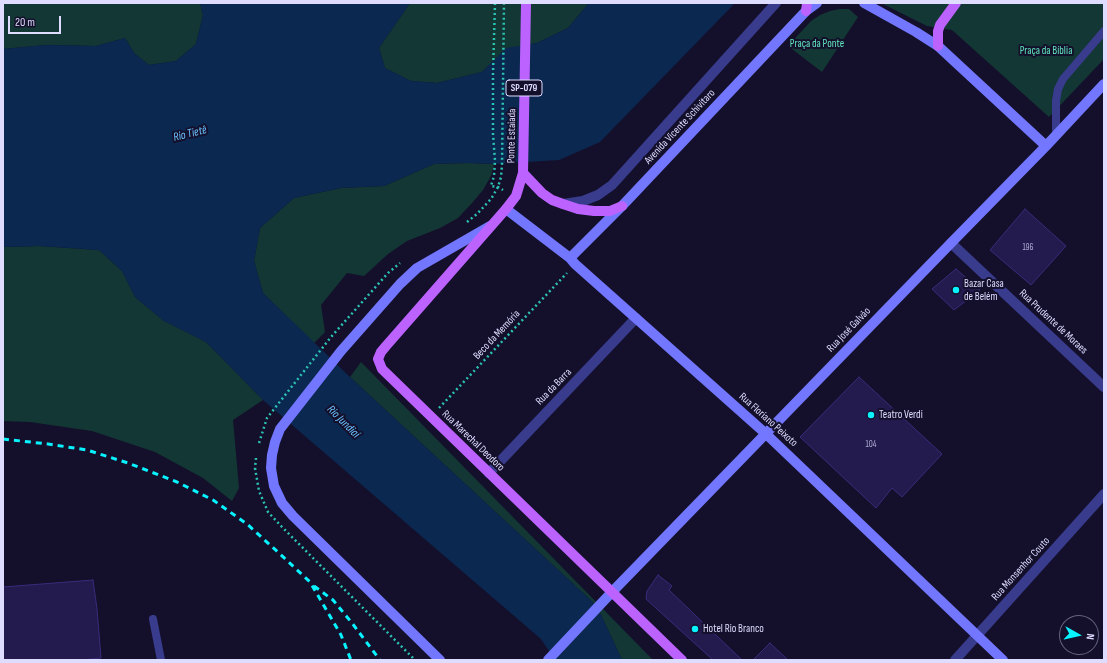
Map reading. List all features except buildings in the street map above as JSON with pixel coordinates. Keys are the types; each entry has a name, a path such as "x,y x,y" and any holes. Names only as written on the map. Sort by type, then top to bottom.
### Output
{"main road":[{"name":"Ponte Estaiada","path":"523,173 526,3"},
{"name":"Avenida Vicente Schivitaro","path":"573,261 806,7 817,3"},
{"path":"864,3 938,46 1046,146"},
{"path":"938,46 938,31 940,25 956,3"},
{"name":"Rua José Galvão","path":"548,660 765,433 1056,136 1104,84"},
{"name":"Rua Marechal Deodoro","path":"523,173 516,196 506,209 386,346 378,359 382,369 682,660"},
{"path":"523,173 542,193 552,200 563,204 578,209 594,211 610,211 622,206"},
{"name":"Rua Floriano Peixoto","path":"506,209 573,261 765,433 1003,660"},
{"name":"Rua Marechal Deodoro","path":"440,660 293,516 282,503 274,486 271,468 275,442 280,429 341,351 400,284 418,268 491,226"}],"street":[{"name":"Avenida Vicente Schivitaro","path":"563,204 583,201 598,195 612,184 776,3"},
{"name":"Rua Prudente de Moraes","path":"951,243 1104,387"},
{"name":"Rua da Barra","path":"489,473 636,318"},
{"name":"Rua Monsenhor Couto","path":"955,660 1104,494"}],"lane":[{"path":"1056,136 1056,101 1058,89 1063,78 1104,32"},
{"path":"153,620 161,660"}],"path":[{"path":"494,3 494,176 491,186 498,187 516,196"},
{"path":"501,177 504,3"},
{"name":"Beco da Memória","path":"431,417 573,261"},
{"path":"267,418 331,337"}],"green space":[{"path":"3,3 200,3 203,15 196,44 176,61 149,65 134,53 125,38 96,46 46,45 3,49"},
{"path":"410,3 589,3 568,28 537,43 506,49 482,72 437,83 411,81 385,68 379,48"},
{"name":"Praça da Bíblia","path":"881,3 1104,3 1104,59 1049,117 952,30 927,26"},
{"name":"Praça da Ponte","path":"840,9 849,9 858,17 822,72 788,46 811,21 820,15"},
{"path":"434,164 494,164 491,176 483,190 472,203 458,218 440,228 407,241 388,254 364,276 347,273 321,305 325,332 314,343 263,293 254,261 260,228 294,198 341,188 384,186"},
{"path":"39,246 99,250 122,271 135,297 164,321 206,342 263,400 233,420 239,488 232,501 203,478 155,452 92,431 30,422 3,421 3,247"},
{"path":"361,362 653,660 622,660 597,606 350,377"}],"water":[{"path":"200,3 410,3 379,48 385,68 411,81 437,83 482,72 506,48 537,43 568,28 589,3 735,3 600,142 559,160 494,164 434,164 384,186 341,188 294,198 260,228 254,261 263,293 350,377 597,606 622,660 555,660 541,639 263,400 206,342 164,321 135,297 122,271 99,250 39,246 3,247 3,49 46,45 96,46 125,38 134,53 149,65 176,61 196,44 203,15"}],"railway":[{"path":"3,439 87,450 128,463 177,482 213,500 247,524 310,582 341,635 351,660"},
{"path":"314,586 333,600 380,660"}],"place":[{"name":"Bazar Casa de Belém","path":"956,290"},
{"name":"Teatro Verdi","path":"871,415"},
{"name":"Hotel Rio Branco","path":"695,629"}],"water label":[{"name":"Rio Tietê","path":"190,134"},
{"name":"Rio Jundiaí","path":"343,422"}]}
